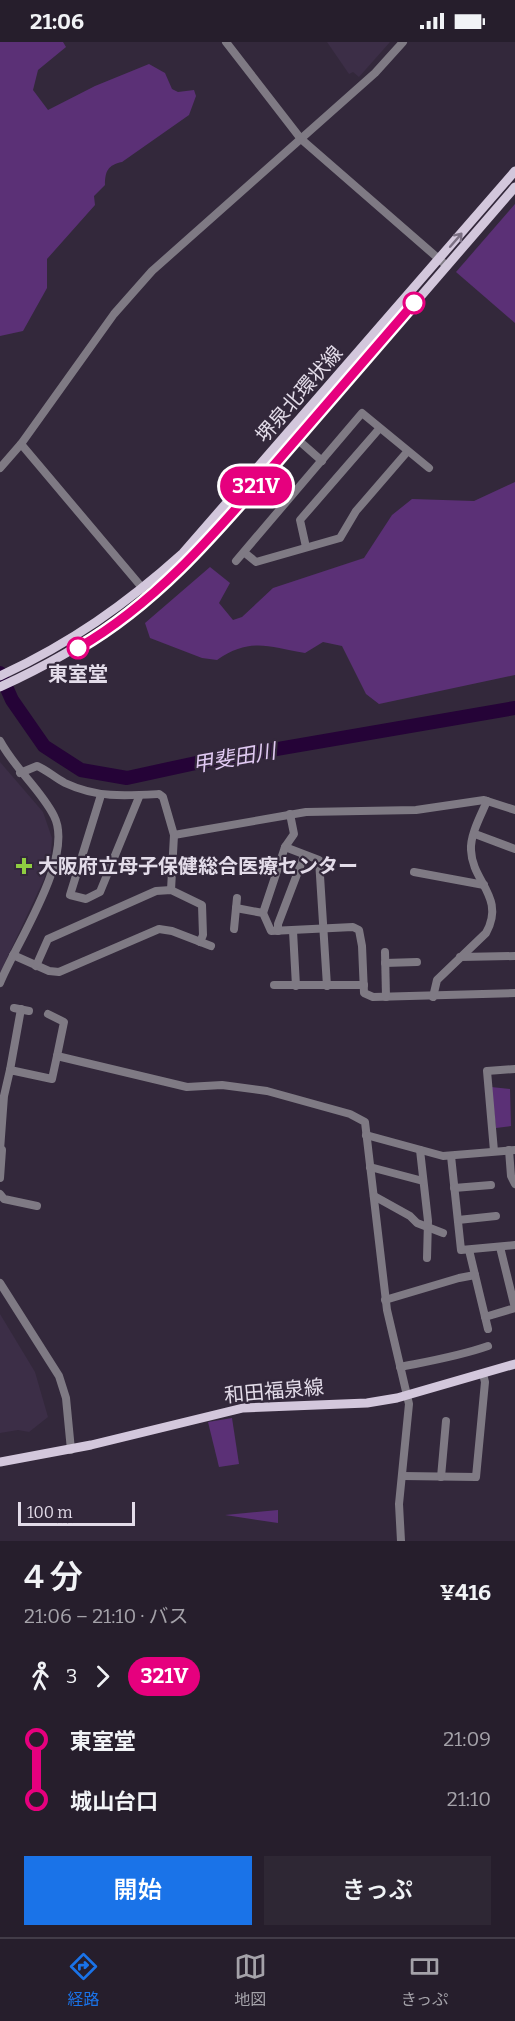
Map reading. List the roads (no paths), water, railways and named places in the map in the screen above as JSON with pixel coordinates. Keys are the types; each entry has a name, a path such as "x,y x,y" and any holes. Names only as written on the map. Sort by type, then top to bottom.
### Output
{"main road":[{"name":"堺泉北環状線","path":"0,687 12,676 93,639 146,593 183,567 220,529 297,439 443,263 515,171"},
{"name":"堺泉北環状線","path":"146,593 443,263 515,187"},
{"name":"堺泉北環状線","path":"0,676 12,676"},
{"name":"和田福泉線","path":"0,1462 71,1450 243,1408 368,1403 407,1396 515,1364"}],"street":[{"path":"226,42 301,139 443,263"},
{"path":"0,468 21,444 114,314 152,271 375,73 403,42"},
{"path":"236,561 362,413 429,468"},
{"path":"306,547 300,520 379,429"},
{"path":"297,439 322,461"},
{"path":"21,444 146,593"},
{"path":"245,553 256,562 340,538 356,511 407,452"},
{"path":"0,741 20,773 54,815 58,845 54,866 0,983"},
{"path":"20,773 37,766 66,783 101,795 139,797 159,794 163,797 174,835 171,890"},
{"path":"101,795 70,895 86,899 100,892 139,797"},
{"path":"174,835 290,814 329,811 416,810 487,801 515,810"},
{"path":"433,997 437,980 486,933 491,924 493,905 471,855 470,846 487,801"},
{"path":"290,814 294,834 285,847 263,913 271,931 353,927 359,930 364,993 373,998 515,993"},
{"path":"475,834 515,849"},
{"path":"285,847 319,860 327,986"},
{"path":"278,931 278,924 304,856"},
{"path":"414,872 484,885"},
{"path":"36,966 48,939 146,894 171,890 202,905 203,934 200,942"},
{"path":"234,929 237,898"},
{"path":"236,908 263,913"},
{"path":"13,955 49,971 70,969 159,929 172,931 211,946"},
{"path":"293,931 296,986"},
{"path":"385,952 386,997"},
{"path":"459,957 515,956"},
{"path":"385,963 417,962"},
{"path":"274,985 364,985"},
{"path":"0,1178 4,1096 10,1071 12,1037 21,1009"},
{"path":"10,1071 52,1079 64,1022 48,1014"},
{"path":"57,1056 187,1087 222,1085 267,1091 362,1119 374,1196 385,1300 409,1404 399,1524 401,1541"},
{"path":"494,1151 487,1071 515,1070"},
{"path":"366,1135 451,1156 512,1150 511,1176 515,1184"},
{"path":"420,1150 428,1227 427,1258"},
{"path":"451,1156 461,1250 515,1245"},
{"path":"370,1167 423,1180"},
{"path":"454,1188 491,1185"},
{"path":"0,1194 4,1198 33,1203"},
{"path":"374,1196 428,1227 443,1233"},
{"path":"458,1220 496,1216"},
{"path":"485,1317 515,1308 511,1276 500,1247"},
{"path":"469,1250 488,1329"},
{"path":"385,1300 475,1275"},
{"path":"0,1283 59,1376 66,1398 71,1450"},
{"path":"400,1367 446,1360 484,1350"},
{"path":"403,1476 476,1477 485,1382 483,1374"},
{"path":"441,1477 441,1439 446,1421"}],"waterway":[{"name":"甲斐田川","path":"0,673 12,700 44,746 81,770 127,778 196,763 515,708"}],"place":[{"name":"東室堂","path":"78,648"},
{"name":"大阪府立母子保健総合医療センター","path":"24,866"}]}
